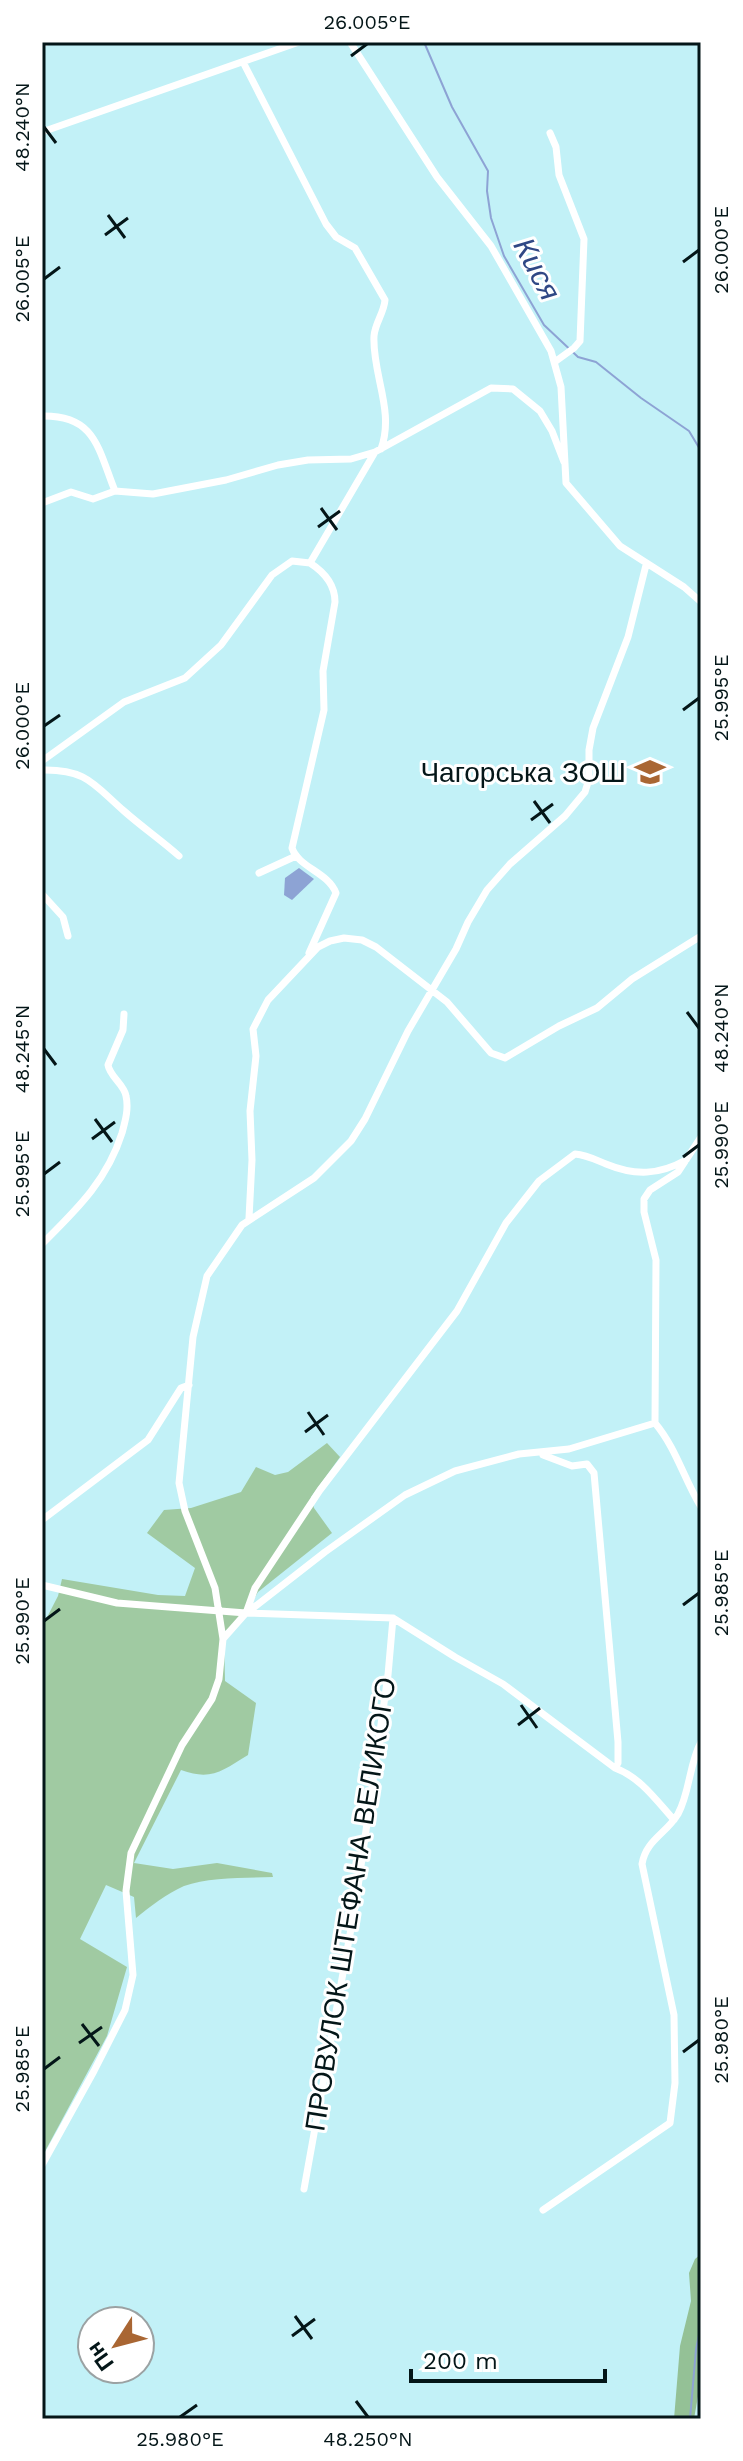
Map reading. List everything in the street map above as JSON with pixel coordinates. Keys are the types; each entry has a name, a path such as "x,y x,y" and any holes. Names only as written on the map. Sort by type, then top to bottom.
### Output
{"street":[{"path":"42,132 299,42"},
{"path":"350,42 437,177 491,246 556,361 561,387 565,480 612,539 646,565 684,587 701,602"},
{"path":"243,62 326,224 336,237 355,248 385,300 374,339 387,424 378,451 310,563"},
{"path":"550,133 556,145 559,175 584,239 581,333 572,350 556,361"},
{"path":"42,503 71,492 93,499 115,491 153,494 226,480 278,465 351,459 378,451 491,388 513,389 540,411 564,462"},
{"path":"42,416 67,417 87,430 96,442 115,491"},
{"path":"42,761 124,702 185,678 221,645 272,575 292,561 310,563 328,581 334,591 335,602 323,671 325,704 293,844 296,856 331,883 336,893 308,955"},
{"path":"42,2165 106,2050 127,2003 134,1968 126,1899 129,1860 182,1745 216,1690 220,1673 223,1639 215,1588 180,1495 193,1337 207,1276 229,1241 249,1219 314,1178 347,1146 365,1119 401,1045 491,884 560,821 585,792 593,728 628,637 646,565"},
{"path":"42,770 64,771 94,782 125,813 179,856"},
{"path":"259,873 296,856"},
{"path":"42,894 61,913 68,936"},
{"path":"249,1219 252,1160 250,1111 256,1056 253,1029 268,1000 308,955 325,943 335,939 362,940 376,947 451,1007 491,1053 508,1058 559,1026 602,1005 632,979 701,936"},
{"path":"42,1244 95,1189 114,1156 126,1117 127,1100 108,1065 123,1030 124,1014"},
{"path":"701,1137 673,1176 648,1191 643,1201 656,1260 655,1423 670,1441 686,1483 701,1507"},
{"path":"246,1613 255,1588 320,1490 457,1311 506,1223 539,1181 575,1154 615,1168 644,1173 667,1170 686,1160"},
{"path":"42,1520 148,1440 181,1388 189,1385"},
{"path":"223,1639 246,1613 405,1495 455,1471 519,1454 569,1449 655,1423"},
{"path":"537,1454 572,1466 587,1464 594,1473 618,1742 618,1763 615,1768"},
{"path":"42,1585 117,1603 246,1613 393,1618 503,1684 615,1768 628,1773 674,1820"},
{"name":"ПРОВУЛОК ШТЕФАНА ВЕЛИКОГО","path":"304,2189 361,1871 393,1618"},
{"path":"543,2210 670,2123 675,2083 674,2015 642,1864 649,1843 662,1835 681,1806 701,1742"}],"green space":[{"path":"327,1443 340,1457 311,1497 314,1508 332,1533 258,1592 246,1613 224,1632 225,1681 256,1703 248,1755 216,1773 200,1775 181,1770 134,1863 173,1869 217,1863 272,1873 273,1877 227,1878 194,1883 171,1893 136,1918 134,1897 106,1885 80,1939 127,1967 107,2036 42,2157 42,1627 58,1596 62,1579 158,1595 185,1596 195,1568 147,1533 164,1510 191,1508 241,1492 256,1467 275,1475 288,1472"},
{"path":"701,2254 701,2379 694,2419 674,2419 680,2346 691,2301 689,2273 695,2259"}],"water":[{"path":"299,868 314,879 292,900 284,895 285,878"}],"waterway":[{"name":"Кися","path":"424,42 452,107 488,171 491,218 504,256 544,325 578,357 596,362 689,431 701,451"},
{"name":"Кися","path":"701,2269 701,2277"},
{"name":"Кися","path":"690,2419 701,2326"}],"place":[{"name":"Чагорська ЗОШ","path":"650,772"}]}
